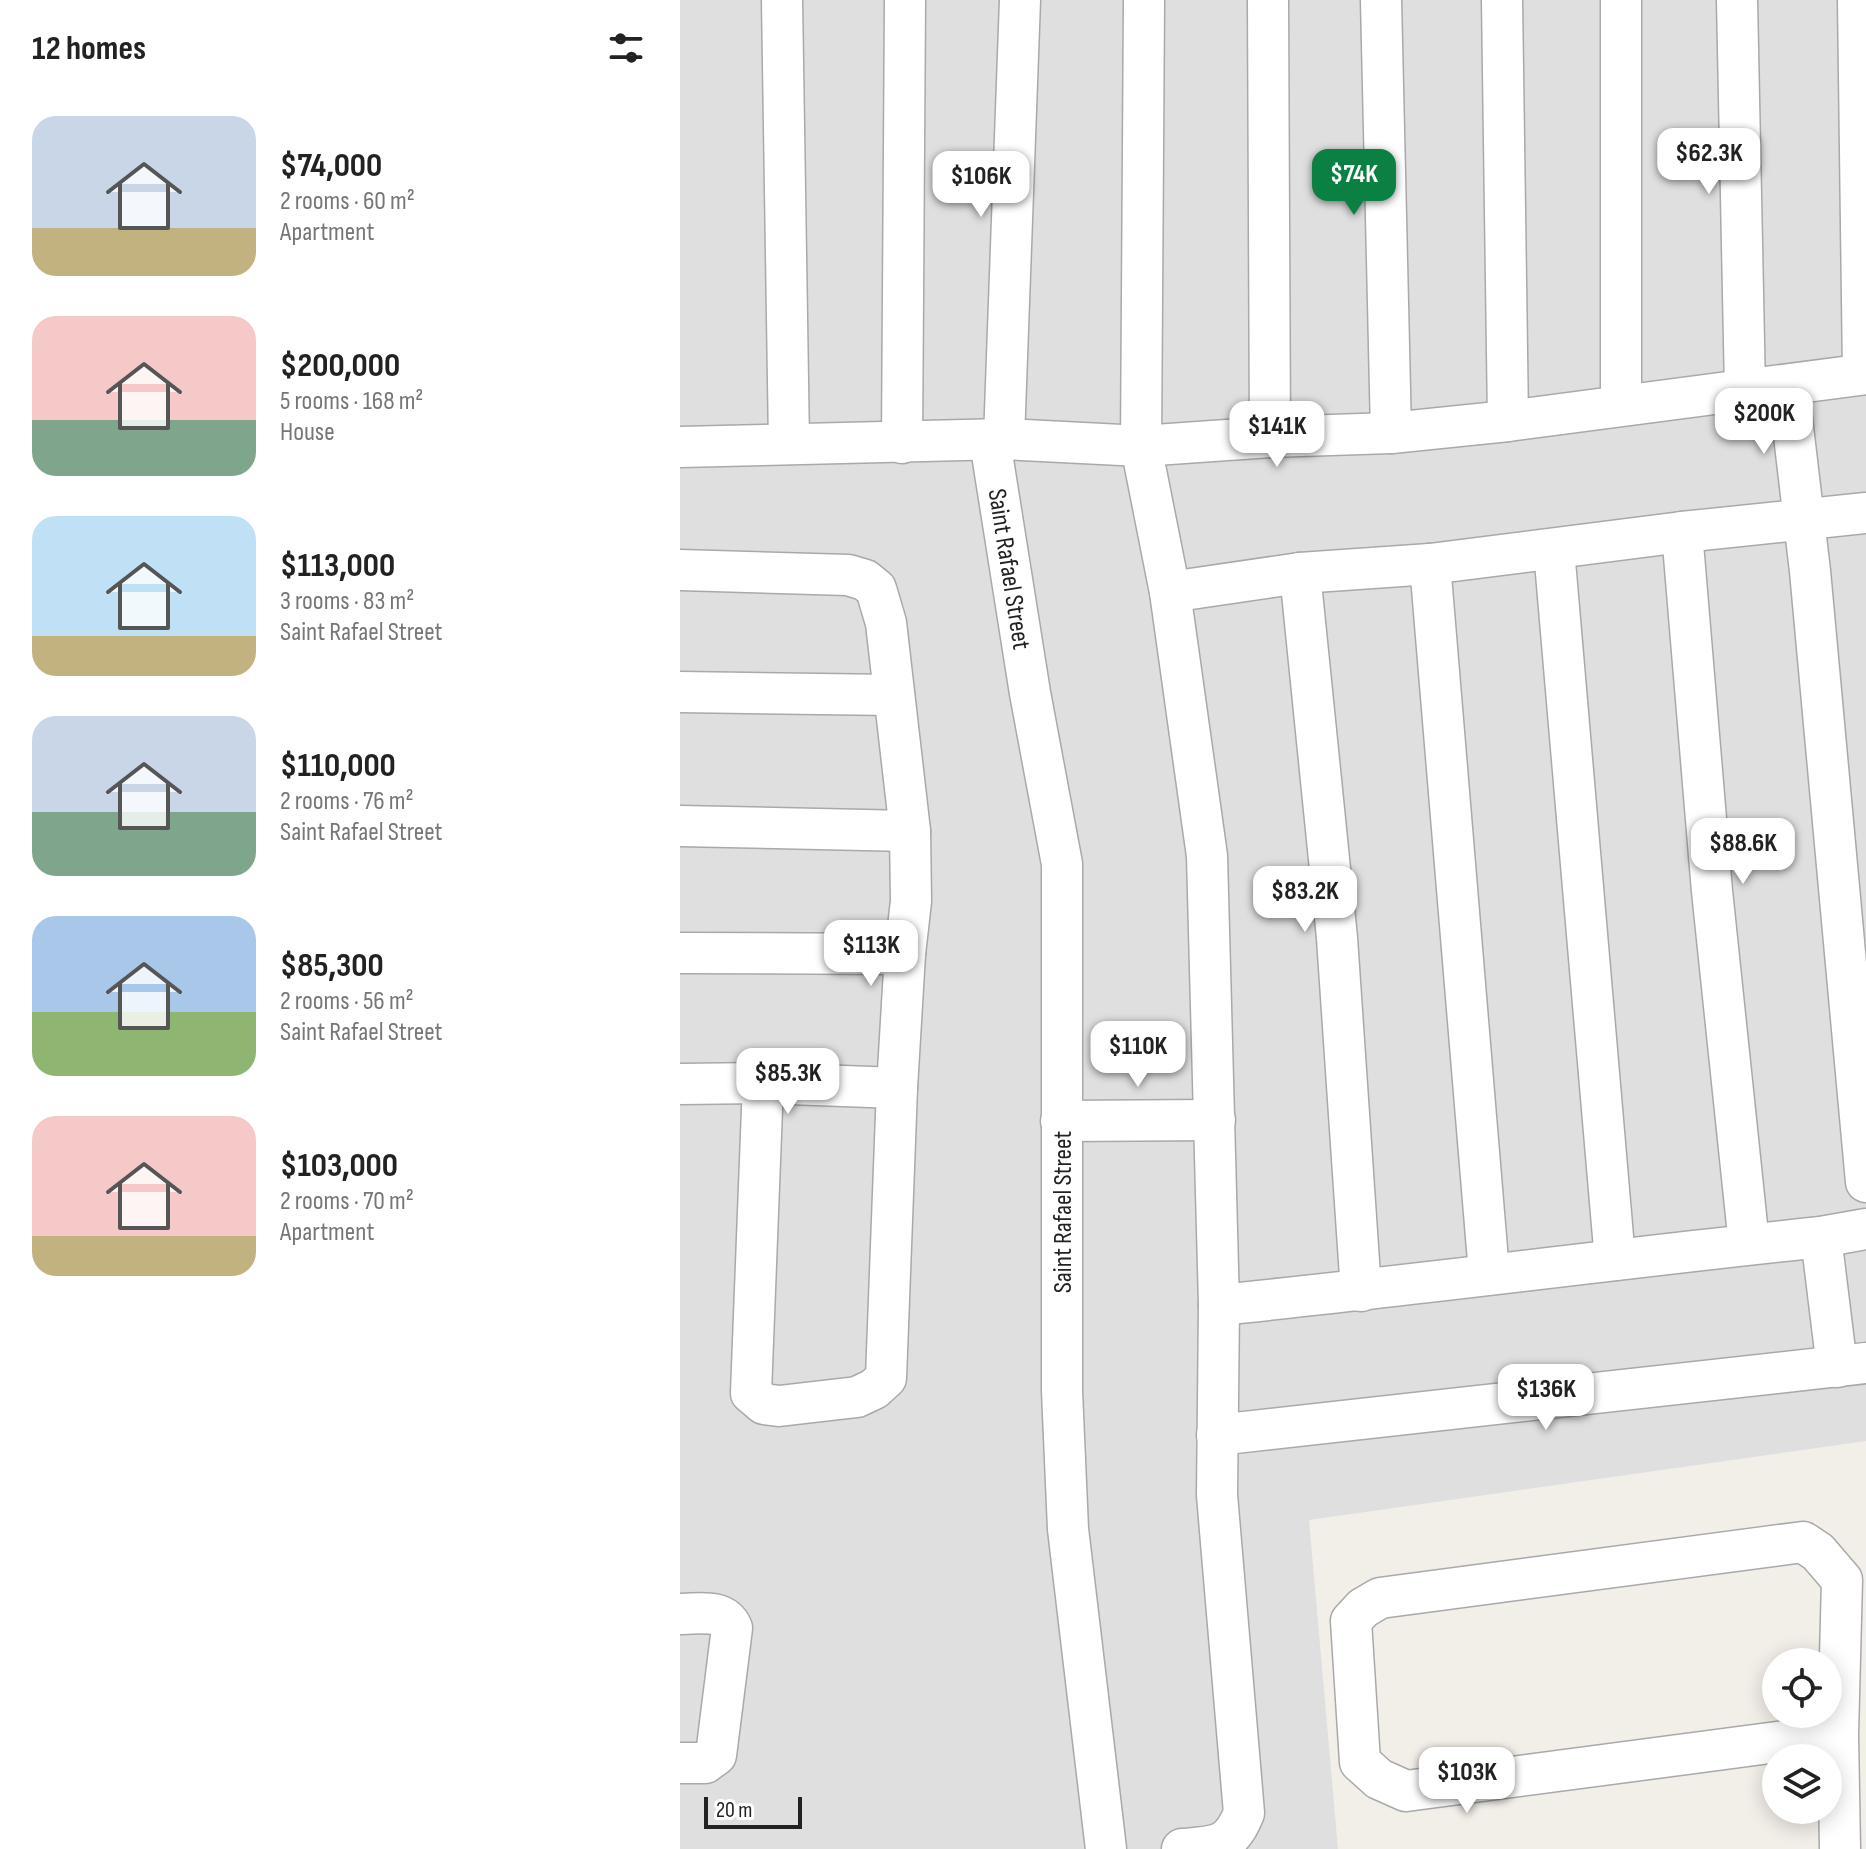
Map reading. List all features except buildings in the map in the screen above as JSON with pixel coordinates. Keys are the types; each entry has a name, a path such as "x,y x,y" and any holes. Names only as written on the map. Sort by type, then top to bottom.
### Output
{"street":[{"path":"782,0 789,444"},
{"path":"902,443 905,0"},
{"name":"Saint Rafael Street","path":"1020,0 1004,439 992,454 1030,693 1062,864 1062,1391 1068,1529 1106,1849"},
{"path":"1144,0 1141,446 1170,592 1207,856 1219,1305 1217,1495 1244,1813 1237,1831 1220,1846 1182,1849"},
{"path":"1268,0 1270,437"},
{"path":"1381,0 1391,433"},
{"path":"1502,0 1508,421"},
{"path":"1621,0 1621,405"},
{"path":"1737,0 1745,391"},
{"path":"680,447 1004,439 1141,446 1391,433 1508,421 1864,374 1858,0"},
{"path":"1788,385 1804,520 1866,1182"},
{"path":"1170,592 1300,573 1430,564 1682,532 1866,513"},
{"path":"1682,532 1712,891 1749,1244"},
{"path":"1554,550 1615,1260"},
{"path":"1430,564 1489,1273"},
{"path":"680,570 848,575 865,580 876,589 886,623 910,831 911,901 897,1088 886,1378 874,1389 857,1397 779,1406 764,1404 751,1393 763,1083"},
{"path":"1300,573 1337,938 1361,1291"},
{"path":"680,692 894,695"},
{"path":"680,826 910,831"},
{"path":"680,953 905,954"},
{"path":"680,1084 763,1083 897,1088"},
{"path":"1061,1121 1215,1120"},
{"path":"1219,1305 1821,1237 1866,1229"},
{"path":"1217,1435 1852,1365 1821,1237"},
{"path":"1838,1734 1406,1791 1379,1779 1360,1762 1351,1621 1363,1608 1380,1598 1803,1542 1818,1552 1842,1580 1838,1734 1840,1849"},
{"path":"680,1614 720,1614 732,1628 716,1755 705,1763 680,1763"}],"shaded area":[{"path":"680,0 1866,0 1866,1441 1309,1520 1338,1849 680,1849"}]}
